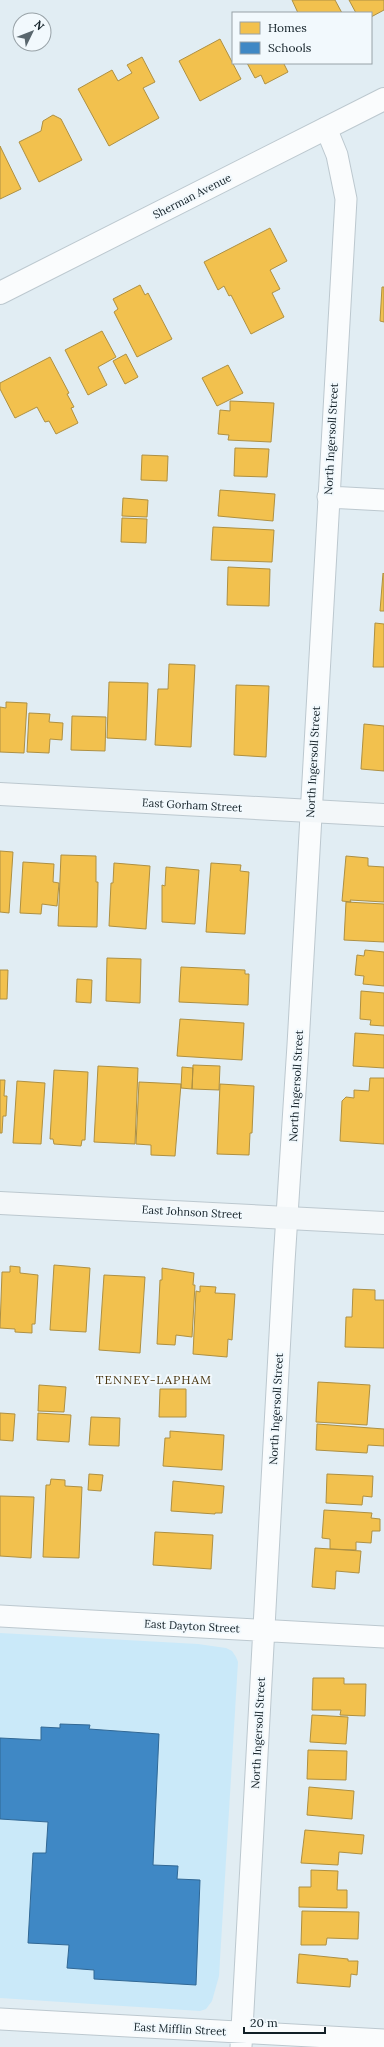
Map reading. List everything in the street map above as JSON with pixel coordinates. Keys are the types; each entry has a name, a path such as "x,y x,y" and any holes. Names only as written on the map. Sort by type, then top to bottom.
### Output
{"main road":[{"name":"East Gorham Street","path":"0,794 384,815"},
{"name":"East Johnson Street","path":"0,1203 384,1223"}],"street":[{"name":"Sherman Avenue","path":"0,293 384,98"},
{"name":"North Ingersoll Street","path":"242,2040 287,1217 346,199 337,155 326,128"},
{"path":"328,497 384,500"},
{"name":"East Dayton Street","path":"0,1616 384,1637"},
{"name":"East Mifflin Street","path":"0,2019 242,2040 384,2040"}],"shaded area":[{"path":"0,1633 198,1644 226,1648 232,1651 236,1657 238,1662 219,1976 212,2001 206,2009 200,2011 0,1998"}],"building: Homes":[{"path":"292,0 335,0 341,12 298,12"},
{"path":"349,0 384,0 384,10 372,16 372,12 355,12"},
{"path":"220,39 241,79 200,101 179,61"},
{"path":"142,57 155,82 143,88 159,118 109,146 78,89 112,70 118,81 132,73 127,65"},
{"path":"248,64 284,64 288,72 265,84 261,75 255,78"},
{"path":"53,115 61,119 82,160 39,182 19,142 41,131 43,121"},
{"path":"0,146 21,189 0,199"},
{"path":"270,228 287,261 270,270 280,289 272,293 284,317 251,334 231,295 229,296 224,286 218,290 204,262"},
{"path":"140,285 145,295 148,293 172,339 137,357 114,312 118,309 113,299"},
{"path":"382,287 384,287 384,322 380,321"},
{"path":"102,331 116,357 98,367 107,385 88,395 65,350"},
{"path":"126,354 138,377 125,384 113,361"},
{"path":"50,357 69,393 67,394 74,407 71,408 78,423 56,434 49,421 45,422 37,407 15,418 0,389 0,383"},
{"path":"228,365 243,393 217,406 202,378"},
{"path":"230,401 274,403 271,442 228,440 229,435 218,434 220,410 230,411"},
{"path":"235,448 269,449 267,477 234,476"},
{"path":"142,455 168,456 167,481 141,480"},
{"path":"220,490 275,494 273,521 218,516"},
{"path":"123,498 148,500 147,517 122,516"},
{"path":"122,518 147,519 146,543 121,542"},
{"path":"213,527 274,530 272,562 211,560"},
{"path":"228,567 270,569 269,606 227,605"},
{"path":"383,573 384,611 380,611"},
{"path":"375,623 384,624 384,667 373,667"},
{"path":"169,664 195,665 191,747 155,745 158,689 168,689"},
{"path":"109,682 148,683 146,740 107,738"},
{"path":"236,685 269,686 266,757 234,755"},
{"path":"6,702 27,703 24,753 0,752 0,707 6,708"},
{"path":"29,713 50,714 49,722 63,723 62,740 50,739 49,753 27,752"},
{"path":"72,716 106,717 105,751 71,750"},
{"path":"364,724 384,726 384,771 361,769"},
{"path":"0,851 13,852 9,913 0,912"},
{"path":"61,855 96,856 96,882 98,882 97,927 58,926"},
{"path":"346,856 368,858 368,866 384,867 384,902 342,901"},
{"path":"23,862 54,864 53,882 59,883 57,906 42,904 41,914 20,913"},
{"path":"114,863 150,866 146,929 109,926 111,883 113,883"},
{"path":"211,863 241,865 240,871 249,872 245,934 206,932"},
{"path":"166,867 199,870 195,924 162,922 162,885 165,886"},
{"path":"346,902 384,904 384,942 344,940"},
{"path":"365,950 384,952 384,986 363,984 364,976 355,975 357,955 364,956"},
{"path":"107,958 141,959 140,1003 106,1001"},
{"path":"181,967 245,970 245,974 249,974 248,1005 179,1002"},
{"path":"0,970 8,970 7,999 0,999"},
{"path":"77,979 92,980 91,1003 76,1002"},
{"path":"361,991 384,993 384,1026 370,1025 371,1020 360,1019"},
{"path":"180,1019 244,1023 242,1060 177,1056"},
{"path":"355,1033 384,1035 384,1068 353,1066"},
{"path":"193,1065 220,1066 219,1090 192,1089"},
{"path":"98,1066 138,1068 135,1144 94,1142"},
{"path":"182,1067 193,1068 192,1089 181,1088"},
{"path":"54,1070 88,1072 85,1140 82,1140 81,1146 54,1144 53,1139 50,1139"},
{"path":"370,1078 384,1078 384,1144 340,1141 342,1101 346,1097 354,1098 354,1090 369,1091"},
{"path":"0,1080 5,1080 4,1096 7,1096 6,1116 3,1116 2,1133 0,1133"},
{"path":"17,1081 45,1083 41,1144 13,1143"},
{"path":"139,1082 181,1084 175,1156 151,1155 151,1145 136,1144"},
{"path":"220,1084 254,1086 252,1133 250,1133 249,1155 217,1154"},
{"path":"54,1265 90,1268 86,1332 50,1330"},
{"path":"10,1266 20,1267 20,1273 38,1275 35,1324 32,1324 32,1333 15,1332 15,1329 0,1328 2,1272 10,1272"},
{"path":"162,1268 194,1273 193,1285 195,1285 192,1337 176,1335 175,1345 157,1344 160,1280 162,1280"},
{"path":"104,1275 145,1277 140,1353 99,1350"},
{"path":"200,1286 216,1287 215,1293 235,1294 232,1340 228,1339 227,1357 193,1354 196,1291 200,1292"},
{"path":"353,1289 375,1290 375,1300 384,1300 384,1348 345,1347 346,1317 352,1317"},
{"path":"318,1382 370,1385 367,1425 316,1422"},
{"path":"39,1385 66,1387 64,1412 38,1411"},
{"path":"160,1389 186,1389 186,1417 159,1417"},
{"path":"0,1413 15,1414 13,1441 0,1440"},
{"path":"38,1413 71,1415 69,1442 37,1440"},
{"path":"91,1417 120,1418 119,1446 89,1445"},
{"path":"317,1424 384,1429 384,1446 368,1445 367,1453 316,1450"},
{"path":"170,1431 224,1435 222,1470 163,1466 165,1438 170,1438"},
{"path":"89,1474 103,1475 101,1491 88,1490"},
{"path":"327,1474 373,1476 372,1497 363,1496 362,1505 326,1503"},
{"path":"51,1479 65,1480 65,1486 82,1487 79,1558 43,1557 46,1485 50,1485"},
{"path":"173,1481 224,1486 222,1513 215,1514 171,1511"},
{"path":"0,1496 34,1497 31,1558 0,1556"},
{"path":"324,1510 372,1513 371,1518 380,1519 380,1531 372,1531 371,1543 356,1542 356,1550 330,1549 330,1539 322,1538"},
{"path":"155,1532 213,1535 211,1569 153,1565"},
{"path":"315,1548 361,1551 359,1573 336,1571 335,1589 312,1587"},
{"path":"313,1678 344,1678 344,1684 366,1684 365,1716 340,1715 341,1710 312,1710"},
{"path":"312,1715 348,1717 346,1744 310,1742"},
{"path":"308,1750 347,1751 346,1780 307,1779"},
{"path":"309,1787 354,1791 352,1819 307,1815"},
{"path":"305,1830 364,1835 362,1854 339,1852 338,1865 301,1863"},
{"path":"311,1870 338,1871 337,1890 347,1890 347,1908 299,1907 299,1887 311,1887"},
{"path":"302,1911 359,1912 358,1939 327,1938 326,1945 301,1945"},
{"path":"299,1954 358,1961 357,1975 351,1974 350,1987 297,1983"}],"building: Schools":[{"path":"60,1724 90,1725 89,1729 159,1734 153,1865 178,1866 177,1879 200,1880 196,1985 94,1979 94,1970 67,1968 69,1945 28,1943 33,1853 46,1853 48,1822 0,1819 0,1738 41,1740 41,1727 60,1728"}],"district":[{"name":"TENNEY-LAPHAM","path":"154,1379"}]}
